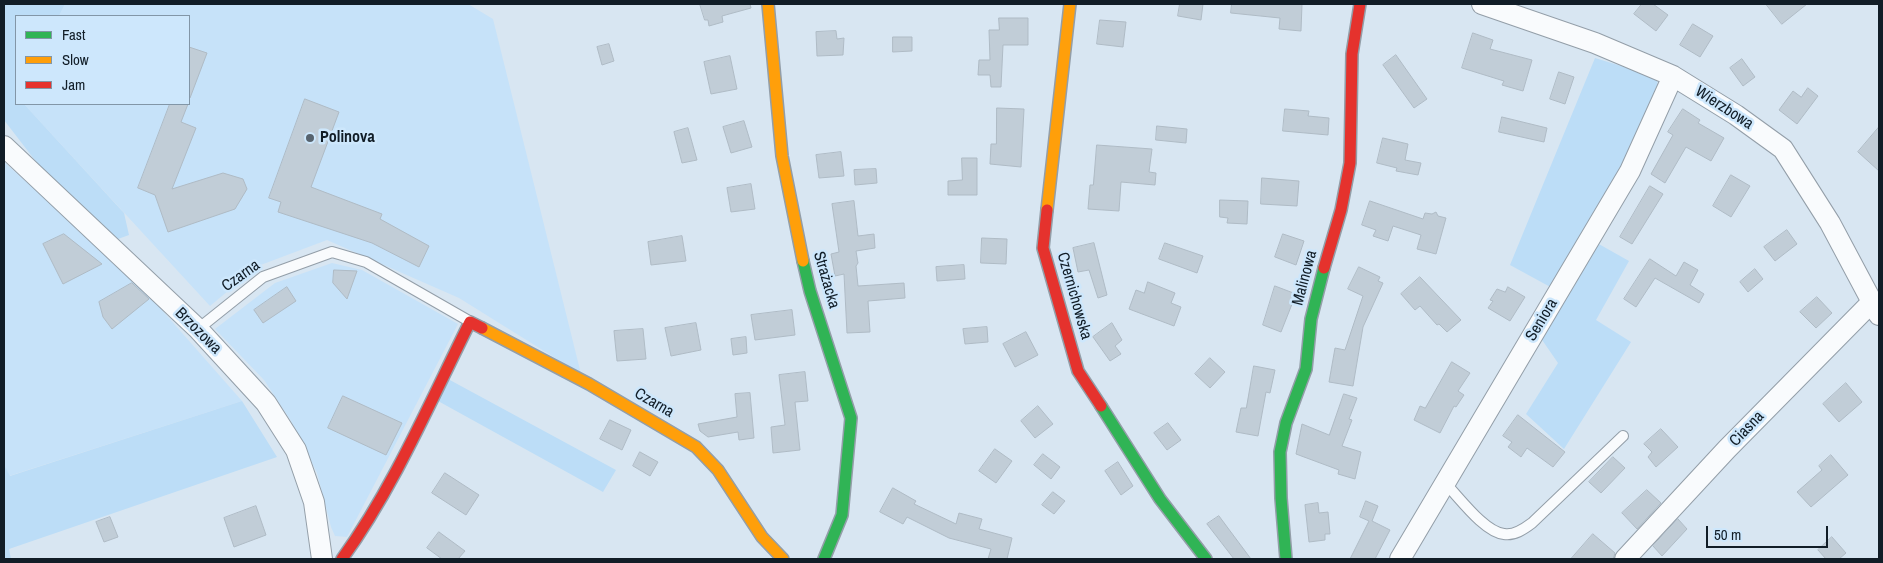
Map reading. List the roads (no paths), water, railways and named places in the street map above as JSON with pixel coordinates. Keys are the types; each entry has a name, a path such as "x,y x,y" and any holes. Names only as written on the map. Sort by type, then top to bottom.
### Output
{"street":[{"name":"Strażacka","path":"768,4 782,156 795,228 810,290 851,418 842,515 824,559"},
{"name":"Czernichowska","path":"1070,4 1043,248 1078,371 1160,499 1206,559"},
{"name":"Malinowa","path":"1286,559 1280,498 1280,452 1286,423 1306,369 1311,319 1341,210 1350,163 1352,54 1360,4"},
{"name":"Wierzbowa","path":"1482,4 1595,43 1673,76 1736,115 1783,149 1830,223 1876,308"},
{"name":"Seniora","path":"1400,559 1630,171 1673,76"},
{"name":"Brzozowa","path":"4,146 198,330 266,403 296,450 314,502 322,559"},
{"name":"Ciasna","path":"1625,559 1727,449 1876,308"},
{"path":"342,559 362,530 395,472 470,322"},
{"name":"Czarna","path":"470,322 589,384 696,448 718,470 762,537 782,559"}],"lane":[{"name":"Czarna","path":"198,330 263,277 332,252 366,262 470,322"},
{"path":"1445,483 1490,530 1504,534 1518,532 1532,523 1623,436"}],"place":[{"name":"Polinova","path":"310,138"}]}
